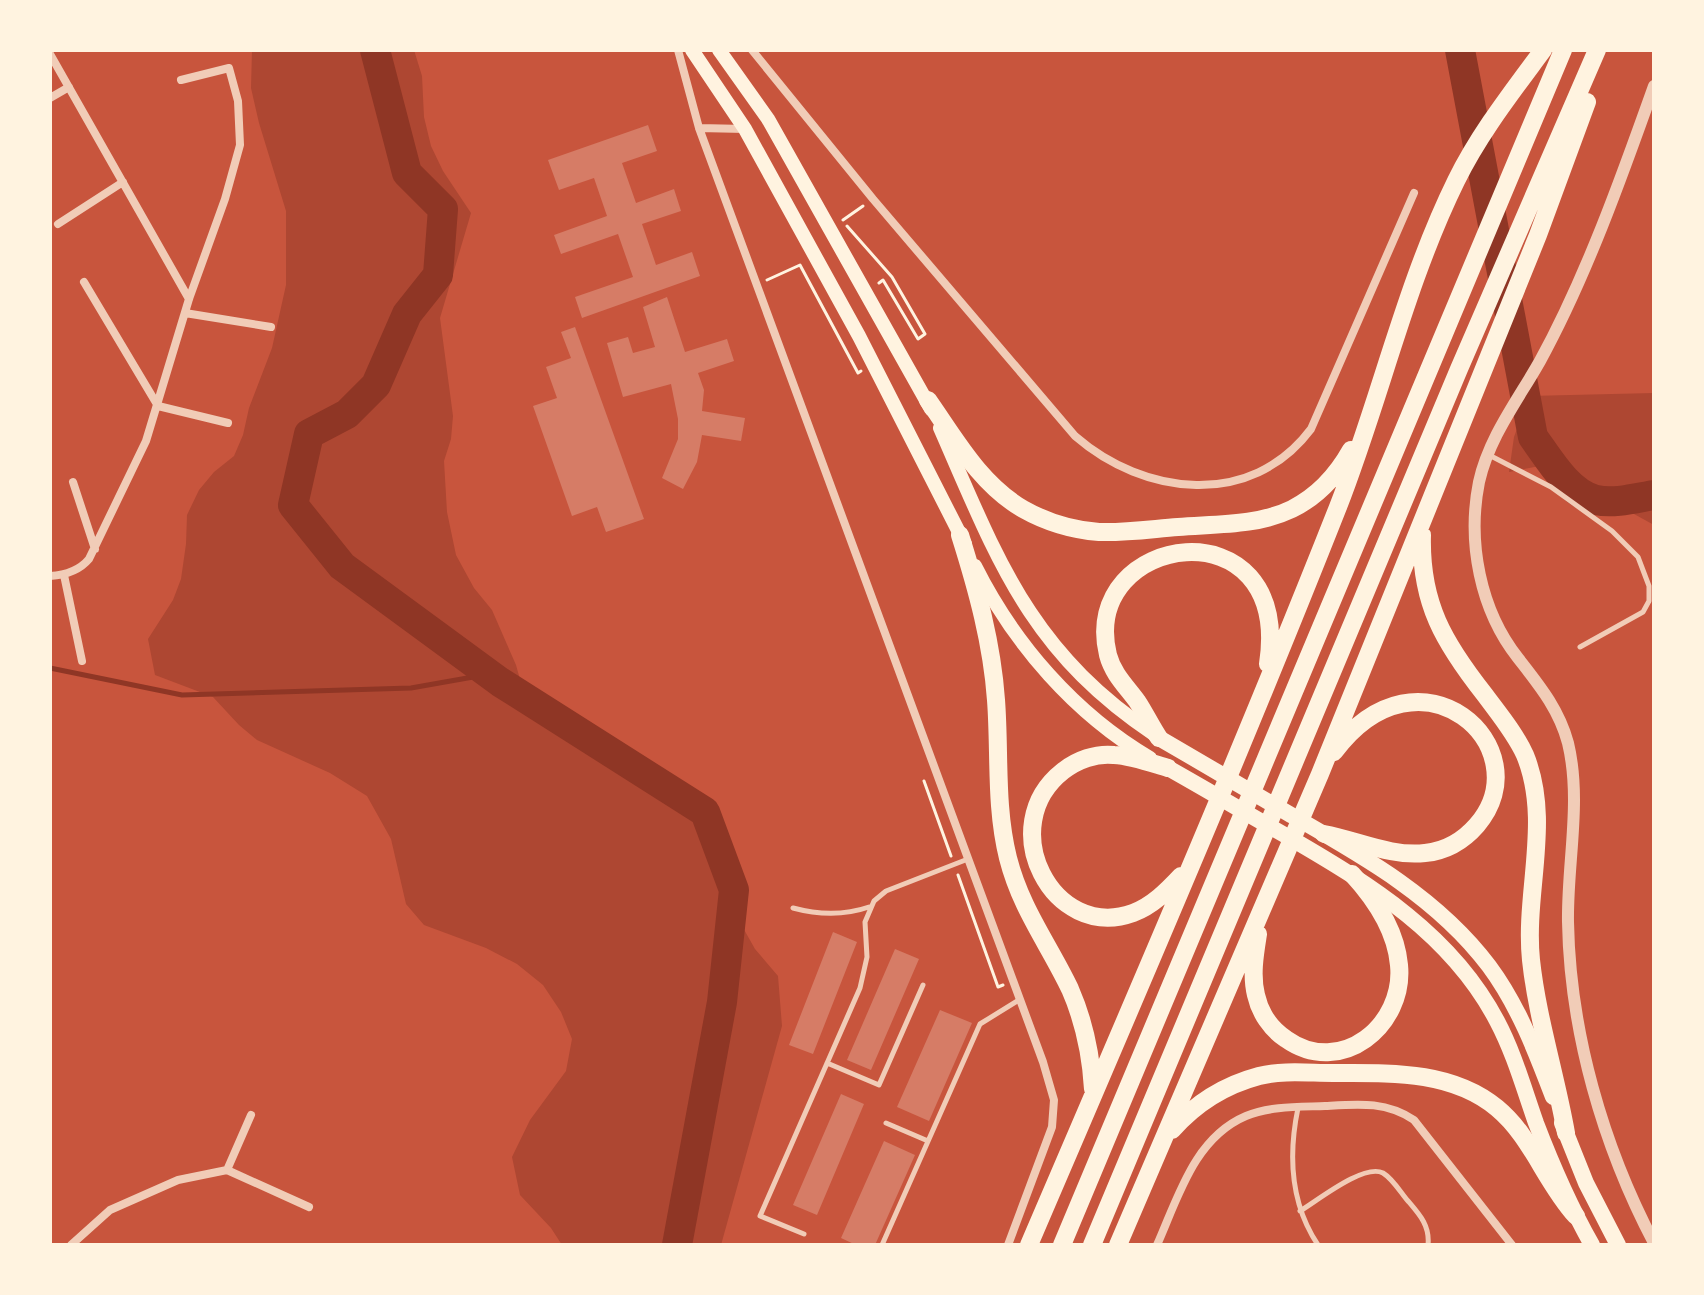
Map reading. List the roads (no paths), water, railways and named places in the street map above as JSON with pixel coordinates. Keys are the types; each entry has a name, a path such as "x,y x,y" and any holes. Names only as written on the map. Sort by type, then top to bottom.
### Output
{"highway":[{"path":"1029,1245 1263,697 1373,413 1404,312 1454,184 1471,151 1543,50"},
{"path":"1062,1245 1563,50"},
{"path":"1092,1245 1447,398 1597,50"},
{"path":"1118,1245 1320,774 1538,235 1604,50"},
{"path":"928,400 980,475 1008,500 1060,525 1098,532 1253,521 1281,514 1309,499 1335,475 1373,413"},
{"path":"1425,515 1423,573 1437,623 1453,653 1515,736 1535,788 1537,826 1530,914 1531,960 1566,1133"},
{"path":"960,535 976,587 992,667 998,726 999,807 1008,858 1025,908 1077,1006 1089,1048 1093,1095"},
{"path":"1263,697 1271,632 1267,605 1261,592 1242,570 1217,556 1188,551 1160,556 1137,570 1119,590 1108,614 1108,654 1112,667 1159,738 1324,834 1421,896 1474,947 1504,988 1518,1014 1586,1183 1618,1245"},
{"path":"1320,774 1340,744 1365,719 1390,705 1413,701 1438,704 1469,721 1490,750 1496,776 1492,798 1481,821 1460,840 1437,851 1398,853 1324,834"},
{"path":"1196,853 1157,900 1133,914 1093,915 1068,903 1048,885 1035,860 1031,834 1036,808 1048,786 1067,768 1090,757 1116,754 1168,768 1352,874 1382,895 1439,943 1483,997 1509,1047 1541,1136 1592,1245"},
{"path":"1262,910 1255,951 1254,984 1259,1007 1265,1017 1282,1037 1302,1048 1332,1053 1356,1046 1376,1031 1390,1012 1398,990 1400,968 1396,947 1381,912 1352,874"},
{"path":"1162,1141 1205,1100 1231,1086 1260,1076 1279,1073 1368,1073 1433,1078 1473,1092 1509,1118 1531,1148 1561,1200 1576,1216"}],"main road":[{"path":"692,50 745,129 859,336 988,590 1012,628 1054,679 1119,738 1168,768"},
{"path":"719,50 768,119 928,400 994,553 1024,607 1052,645 1084,680 1120,711 1159,738"}],"street":[{"path":"678,50 699,128 1043,1062 1054,1111 1052,1127 1008,1245"},
{"path":"752,50 873,199 1075,436 1105,459 1138,475 1177,483 1212,484 1240,480 1267,469 1292,452 1311,429 1414,193"},
{"path":"50,54 189,299"},
{"path":"50,576 64,575 82,567 95,549 146,441 240,145 238,101 229,68 181,80"},
{"path":"1654,86 1589,255 1540,361 1508,411 1486,459 1475,523 1482,583 1507,641 1543,688 1567,741 1574,799 1568,923 1578,1017 1587,1061 1616,1158 1654,1243"},
{"path":"50,98 69,87"},
{"path":"699,128 745,129"},
{"path":"58,224 123,182"},
{"path":"84,282 158,406 228,423"},
{"path":"185,313 271,327"},
{"path":"73,482 95,549"},
{"path":"64,575 82,661"},
{"path":"1157,1245 1197,1156 1216,1136 1246,1117 1282,1108 1370,1104 1414,1120 1512,1245"},
{"path":"227,1170 251,1115"},
{"path":"71,1245 110,1210 178,1180 227,1170 309,1207"}],"lane":[{"path":"1486,459 1551,487 1612,531 1638,557 1649,586 1649,601 1643,612 1580,647"},
{"path":"804,1234 760,1216 860,988 867,957 865,922 870,907 886,891 969,858"},
{"path":"793,908 824,914 855,912 870,907"},
{"path":"827,1063 879,1085 923,985"},
{"path":"882,1245 980,1024 1020,999"},
{"path":"1299,1107 1292,1160 1300,1211 1306,1228 1318,1245"},
{"path":"886,1123 928,1141"},
{"path":"1300,1211 1361,1173 1377,1171 1386,1175 1422,1218 1428,1232 1428,1245"}],"waterway":[{"path":"375,50 407,173 443,209 438,275 407,314 376,385 347,414 309,434 293,505 342,566 500,682 705,812 734,890 722,1002 677,1245"},
{"path":"1460,50 1533,437 1568,483 1586,496 1610,501 1654,495"},
{"path":"50,668 182,695 411,688 490,674"}]}
